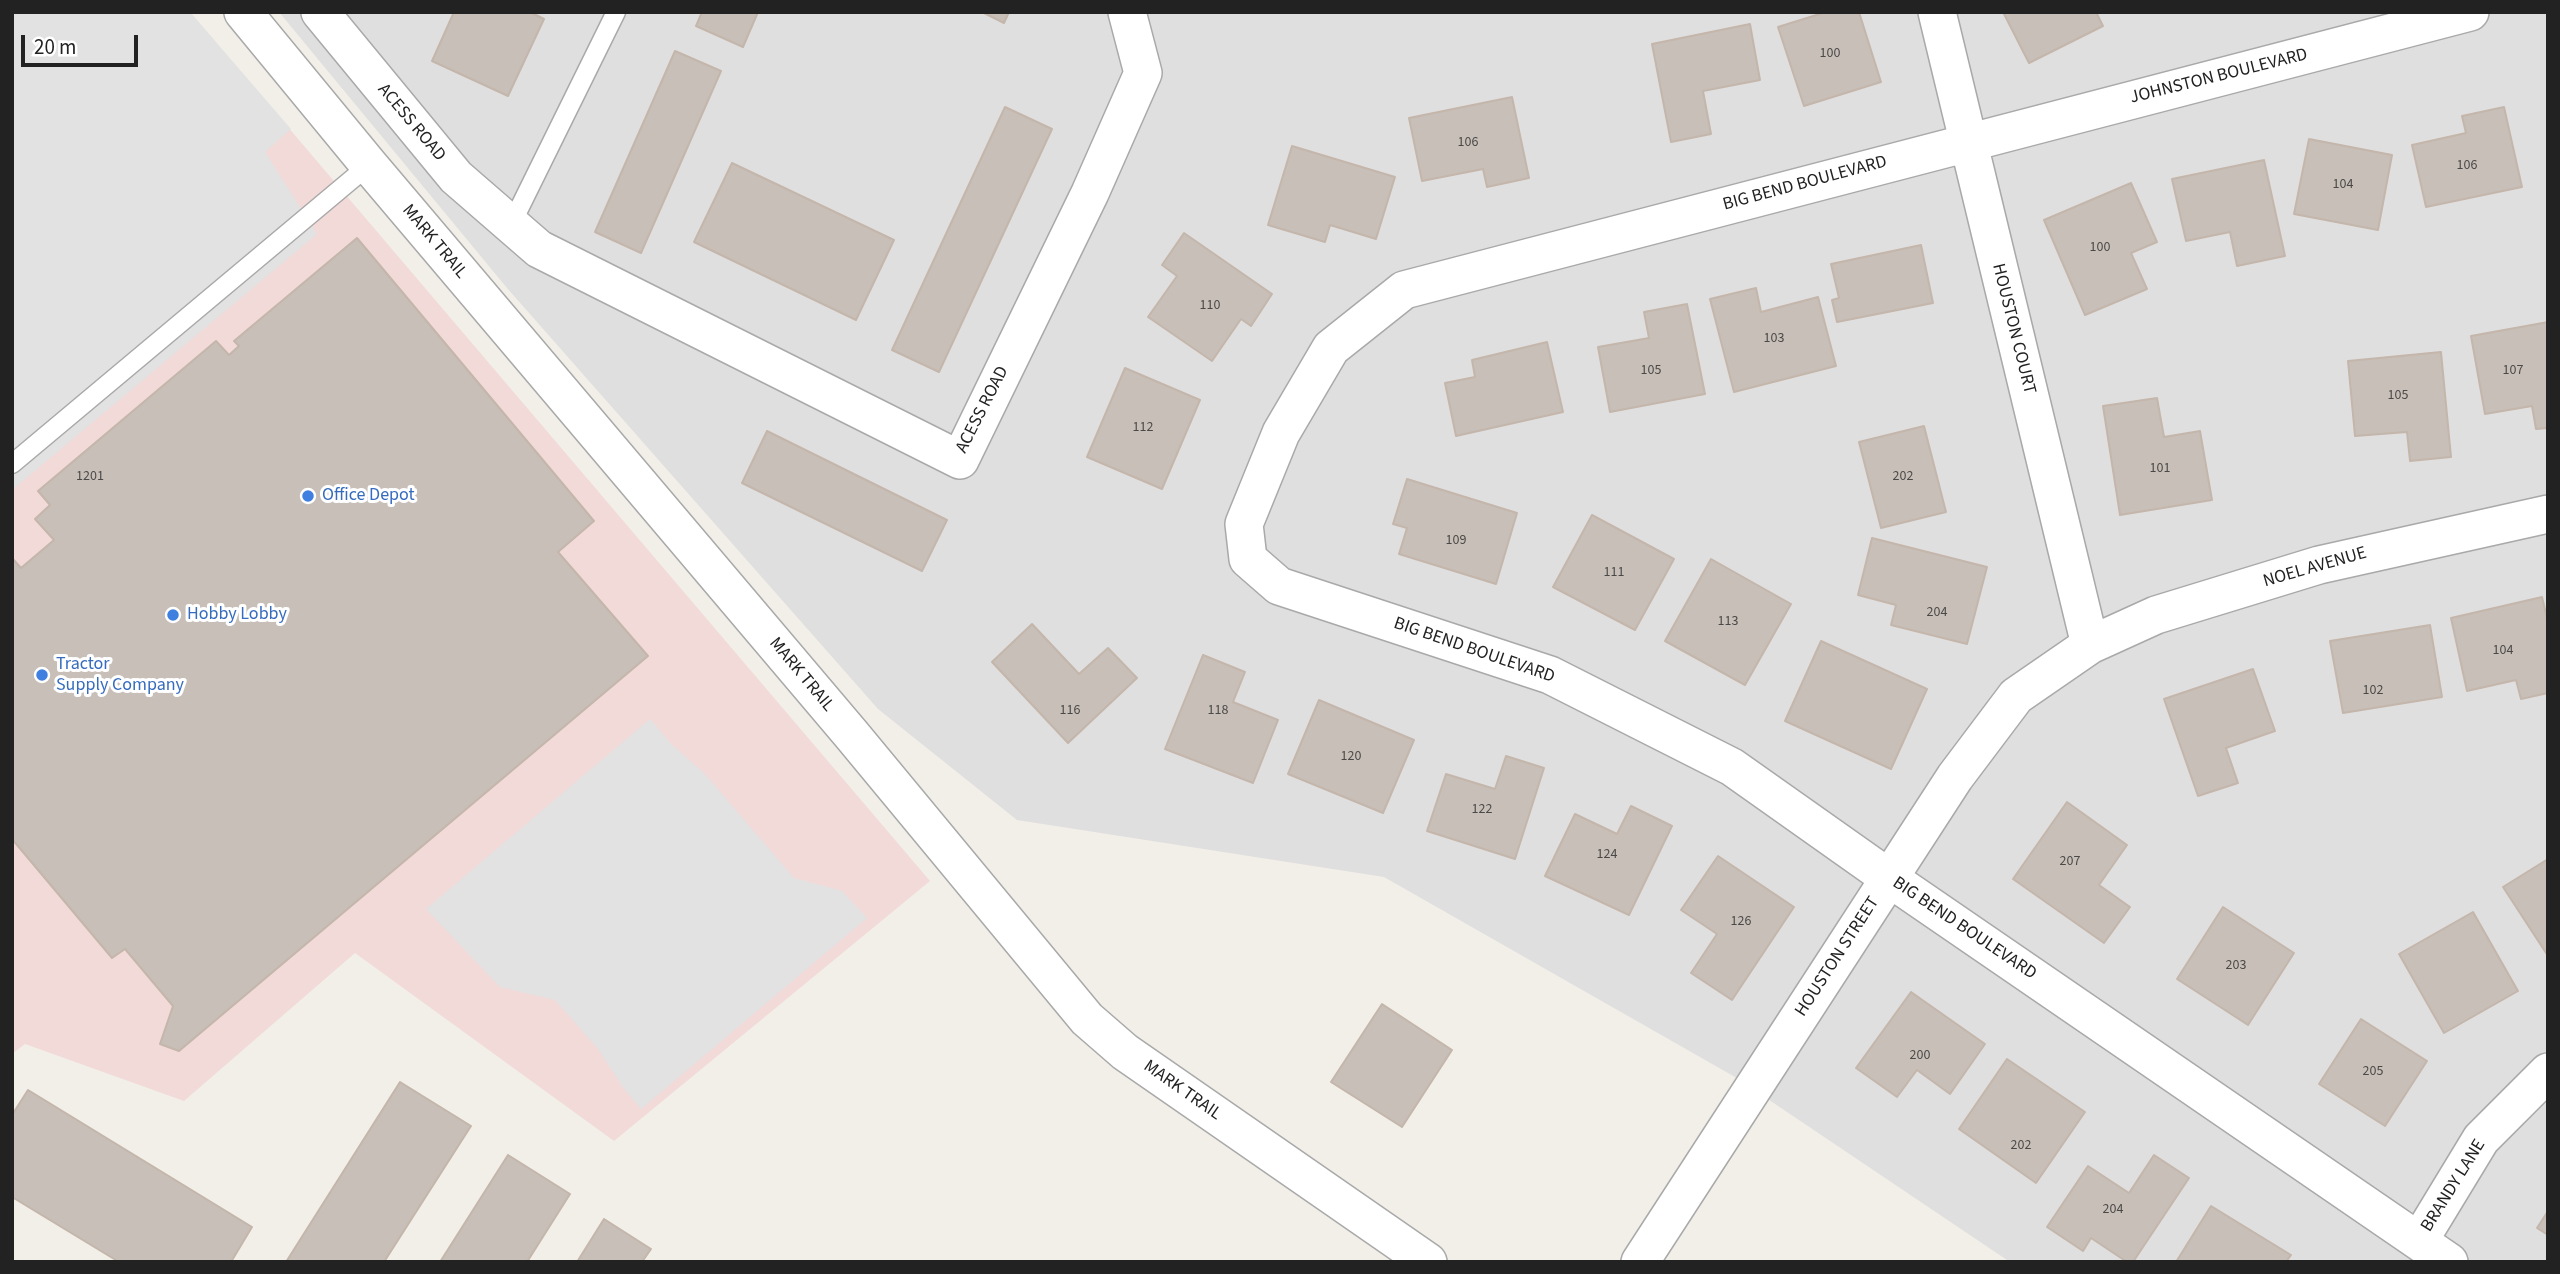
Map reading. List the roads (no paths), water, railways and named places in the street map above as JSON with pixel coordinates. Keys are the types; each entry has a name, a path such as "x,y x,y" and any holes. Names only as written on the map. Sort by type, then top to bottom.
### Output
{"street":[{"name":"MARK TRAIL","path":"243,12 369,165 851,734 1087,1019 1125,1052 1428,1262"},
{"name":"ACESS ROAD","path":"320,12 456,177 539,249 960,460 1090,193 1143,73 1127,12"},
{"name":"HOUSTON COURT","path":"1937,12 2090,645"},
{"name":"JOHNSTON BOULEVARD","path":"1968,142 2470,12"},
{"name":"BIG BEND BOULEVARD","path":"1968,142 1404,290 1331,348 1281,433 1244,524 1248,559 1279,586 1550,675 1732,767 1889,878 2449,1262"},
{"name":"NOEL AVENUE","path":"2090,645 2156,615 2319,565 2548,514"},
{"name":"HOUSTON STREET","path":"1640,1262 1955,777 2016,696 2090,645"},
{"name":"BRANDY LANE","path":"2419,1241 2482,1139 2548,1072"}],"lane":[{"path":"511,225 616,12"},
{"path":"12,464 369,165"}],"place":[{"name":"Office Depot","path":"308,496"},
{"name":"Hobby Lobby","path":"173,615"},
{"name":"Tractor Supply Company","path":"42,675"}]}
